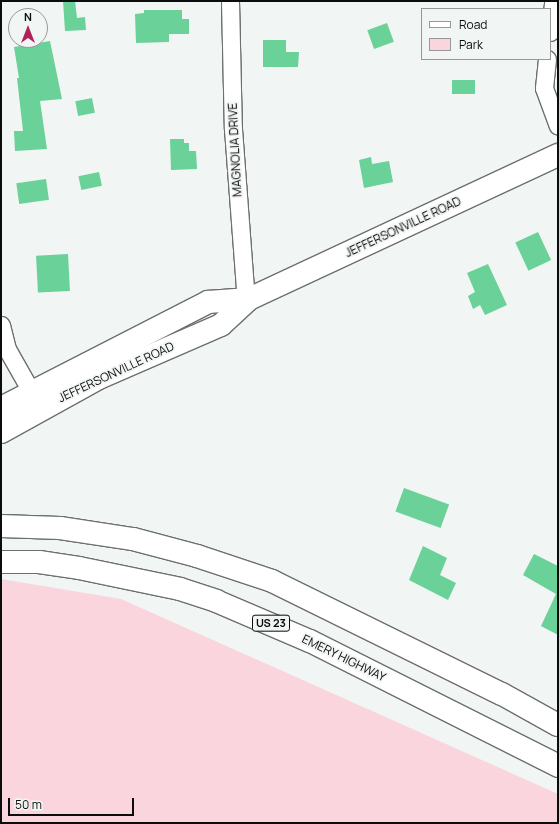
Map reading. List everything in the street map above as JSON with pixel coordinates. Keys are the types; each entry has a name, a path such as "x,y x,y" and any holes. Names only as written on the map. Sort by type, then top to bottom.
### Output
{"main road":[{"name":"JEFFERSONVILLE ROAD","path":"1,432 99,378 221,325 249,299 558,155"},
{"name":"JEFFERSONVILLE ROAD","path":"1,408 208,302 249,299"},
{"path":"1,519 11,526 60,528 133,539 197,556 272,582 502,694 558,725"},
{"name":"EMERY HIGHWAY","path":"1,562 39,562 78,568 180,589 216,601 310,641 558,766"}],"street":[{"name":"MAGNOLIA DRIVE","path":"230,1 233,129 245,288 249,299"},
{"path":"551,22 553,1"},
{"path":"547,60 544,88 558,126"},
{"path":"1,325 7,349 32,393"}],"green space":[{"path":"1,579 121,599 558,794 558,823 1,823"}],"building":[{"path":"63,1 75,1 77,18 85,17 86,30 65,31"},
{"path":"144,10 182,10 182,19 189,19 189,34 169,34 169,42 136,43 135,14 144,13"},
{"path":"387,23 394,42 374,49 367,30"},
{"path":"263,40 286,40 286,52 299,52 298,67 263,67"},
{"path":"48,41 50,41 62,99 40,101 47,149 15,151 14,131 23,131 17,78 19,78 14,48 48,48"},
{"path":"452,80 475,80 475,94 452,94"},
{"path":"92,98 95,113 78,116 75,101"},
{"path":"170,139 184,139 184,143 189,143 189,151 196,151 197,169 171,170"},
{"path":"371,157 372,164 389,161 393,182 364,188 359,160"},
{"path":"99,172 102,186 81,190 78,176"},
{"path":"46,179 49,200 19,204 16,183"},
{"path":"538,232 551,260 528,271 515,243"},
{"path":"68,254 70,291 38,293 36,256"},
{"path":"488,264 507,305 485,315 480,305 473,309 468,296 475,292 467,273"},
{"path":"404,488 449,504 441,528 395,511"},
{"path":"423,546 447,558 440,575 456,583 448,600 409,580"},
{"path":"534,554 558,566 558,635 541,626 556,594 523,575"}]}
